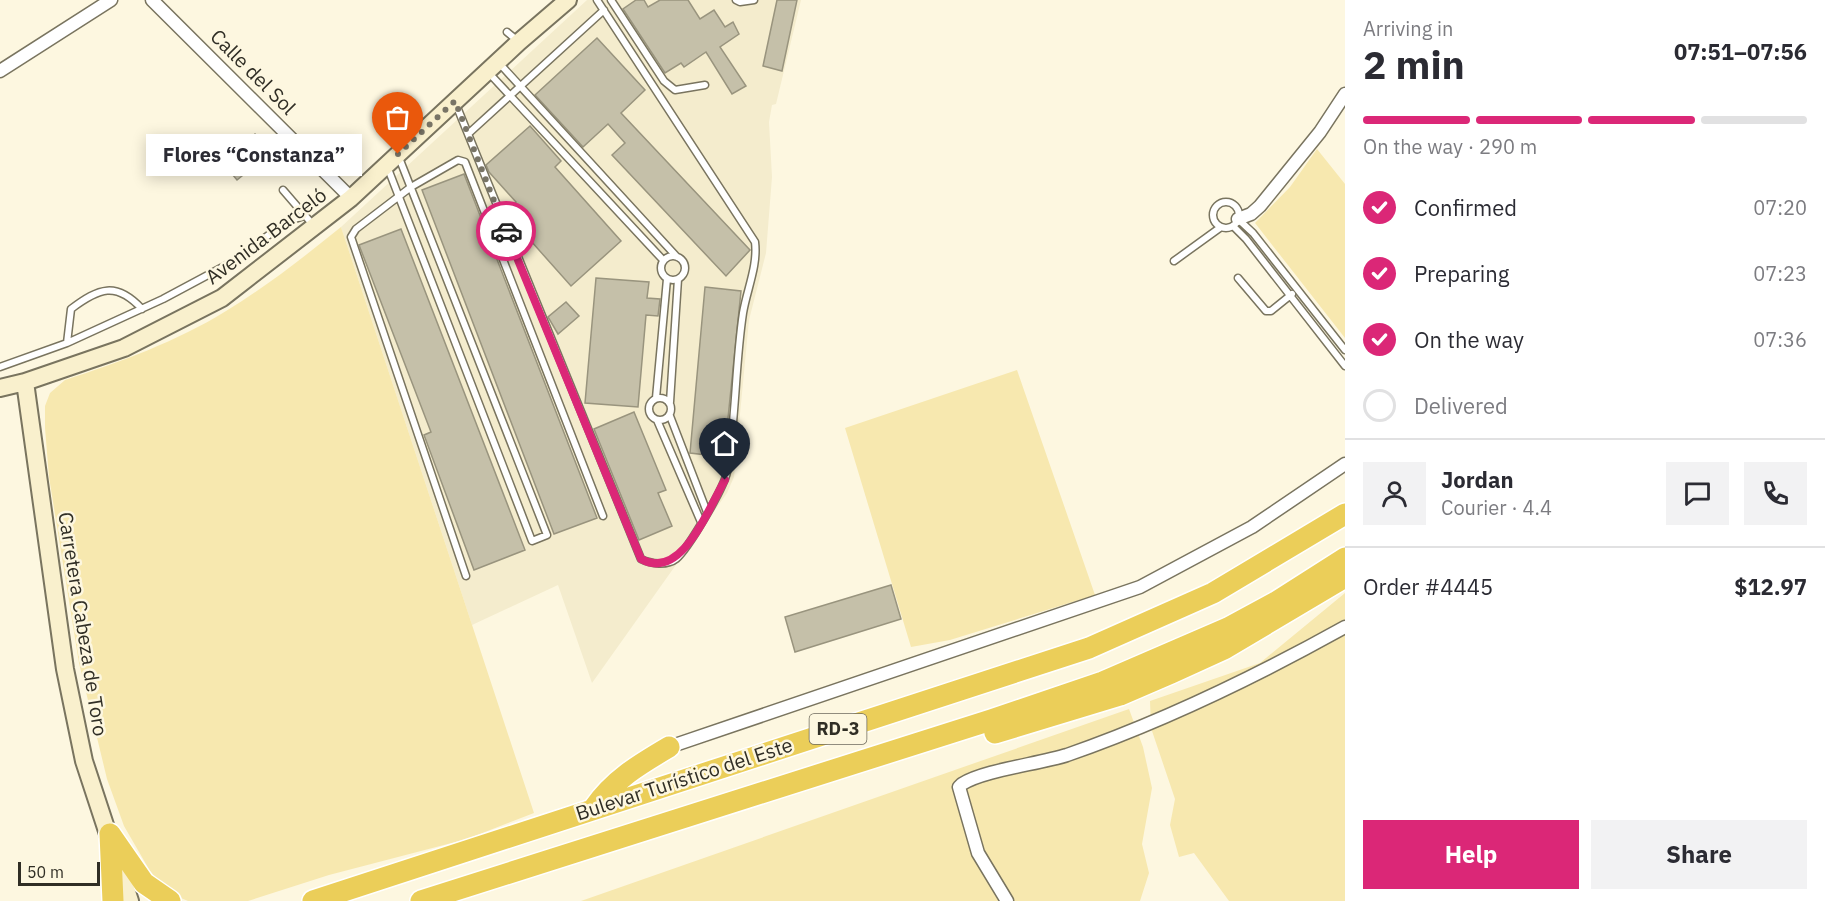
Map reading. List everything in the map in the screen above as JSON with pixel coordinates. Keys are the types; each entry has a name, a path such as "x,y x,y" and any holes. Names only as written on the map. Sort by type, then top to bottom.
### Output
{"highway":[{"name":"Bulevar Turístico del Este","path":"313,901 1089,648 1213,593 1345,514"},
{"name":"Bulevar Turístico del Este","path":"423,901 946,735 1103,682 1218,633 1276,602 1345,558"},
{"path":"946,735 999,732 1120,695 1224,649 1345,577"},
{"path":"594,808 614,784 637,765 669,747"},
{"path":"110,834 113,901"},
{"path":"110,834 144,883 170,901"}],"street":[{"path":"0,71 111,0"},
{"name":"Calle del Sol","path":"152,0 351,198"},
{"name":"Avenida Barceló","path":"0,388 25,382 124,348 222,298 309,221 351,198 493,66 513,37 568,0"},
{"path":"1235,223 1260,206 1320,132 1345,94"},
{"name":"Carretera Cabeza de Toro","path":"25,382 65,669 84,761 110,834 130,901"},
{"path":"669,747 1140,587 1252,527 1345,464"},
{"path":"1007,901 978,853 959,787 962,783 1066,755 1140,726 1276,663 1345,627"}],"lane":[{"path":"455,101 641,559 655,564 676,558 701,522 727,474 743,312 755,260 755,242 597,0"},
{"path":"611,0 664,81 675,90 705,85"},
{"path":"736,0 740,2 754,0"},
{"path":"468,134 603,10"},
{"path":"493,66 520,86 685,266 684,274 678,279 667,279"},
{"path":"493,66 510,96 663,260"},
{"path":"392,160 411,188 548,535 532,541 399,196 392,160"},
{"path":"466,576 351,237 356,229 399,196 458,160 465,162 603,516"},
{"path":"283,190 309,221"},
{"path":"1221,227 1213,218 1214,209 1220,204 1232,204 1238,211 1235,223"},
{"path":"0,367 67,343 142,309 234,261 286,222 309,221"},
{"path":"1235,223 1345,366"},
{"path":"1174,261 1221,227 1235,223 1253,233 1345,350"},
{"path":"677,257 670,256 663,260 661,271 667,279 656,398 649,410 651,416 657,420 701,522"},
{"path":"1238,278 1266,311 1271,311 1297,290"},
{"path":"678,279 670,416 707,512"},
{"path":"67,343 71,309 86,298 110,289 123,291 142,309"},
{"path":"656,398 663,398 670,402"},
{"path":"657,420 670,416"}],"shaded area":[{"path":"587,0 801,0 776,104 772,105 769,122 772,177 766,253 749,320 734,477 727,493 592,683 558,585 472,625 341,227"},
{"path":"1317,149 1345,184 1345,338 1255,223 1290,187"},
{"path":"341,227 534,813 467,839 329,875 248,901 188,901 169,893 150,871 124,826 107,779 79,663 49,477 45,406 50,393 65,380 147,350 226,311 285,271"},
{"path":"1017,370 1095,595 950,640 911,647 845,428"},
{"path":"1345,593 1345,901 1229,901 1194,853 1179,857 1170,825 1175,799 1151,728 1150,701 1260,663"},
{"path":"1129,709 1143,747 1152,788 1142,844 1149,873 1140,901 581,901"}],"building":[{"path":"636,0 644,0 648,7 660,0 688,0 700,19 714,10 725,27 733,22 739,34 720,47 746,86 732,94 706,52 684,67 681,63 665,73 623,9"},
{"path":"777,0 797,0 782,71 763,66"},
{"path":"597,38 645,90 621,113 750,250 726,276 612,155 625,143 608,124 583,147 535,95"},
{"path":"530,126 561,161 555,167 621,241 571,286 506,213 516,202 489,172 486,165"},
{"path":"255,134 262,143 268,139 276,148 237,180 228,169 248,153 241,144"},
{"path":"464,174 597,518 554,534 422,190"},
{"path":"401,229 525,550 474,570 424,435 431,432 359,245"},
{"path":"596,278 649,282 647,298 660,299 658,316 646,315 638,407 585,403"},
{"path":"705,287 741,291 724,457 690,453"},
{"path":"566,302 579,316 558,334 548,317"},
{"path":"634,412 666,490 658,493 672,526 639,540 594,429"},
{"path":"891,585 901,619 795,652 785,617"}],"way so far":[{"path":"398,154 455,101 506,231"}],"place":[{"name":"Flores “Constanza”","path":"398,154"}],"route":[{"path":"506,231 641,559 655,564 676,558 698,530 725,480"}]}
